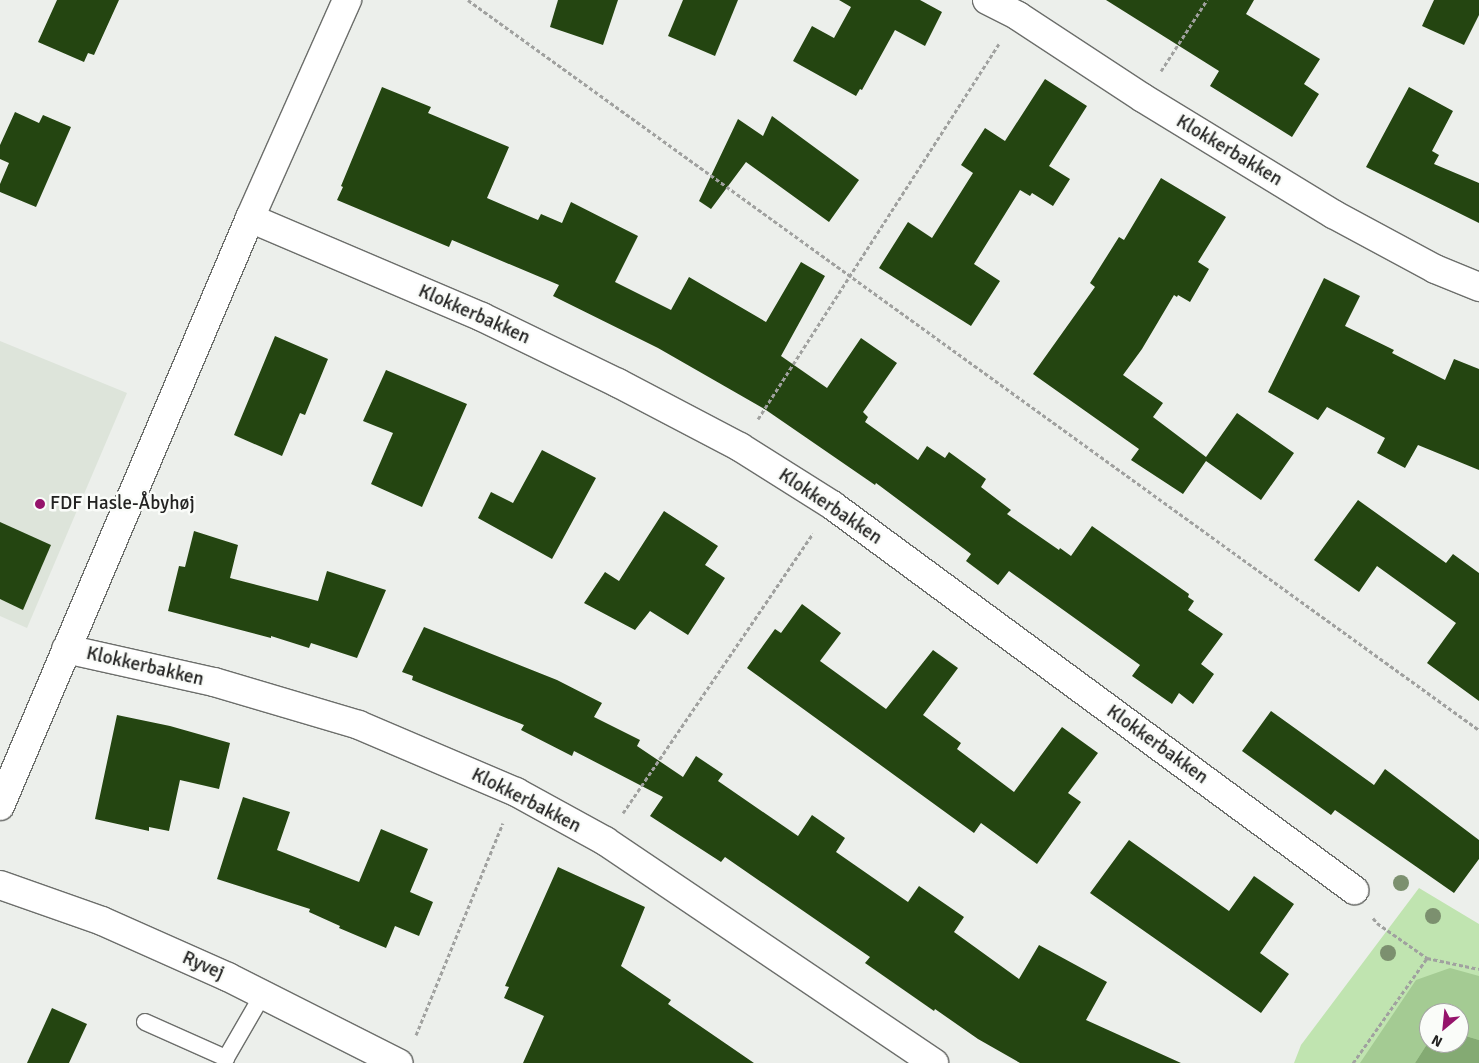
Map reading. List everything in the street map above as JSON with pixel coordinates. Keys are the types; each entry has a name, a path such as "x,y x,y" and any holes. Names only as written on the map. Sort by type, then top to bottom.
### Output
{"street":[{"name":"Klokkerbakken","path":"0,806 250,218 347,0"},
{"name":"Klokkerbakken","path":"987,0 1018,16 1143,98 1333,214 1435,269 1479,286"},
{"name":"Klokkerbakken","path":"250,218 482,317 618,383 740,447 832,505 1354,890"},
{"name":"Klokkerbakken","path":"66,649 214,682 358,725 516,792 605,841 934,1063"},
{"name":"Ryvej","path":"0,885 102,921 228,977 398,1063"}],"lane":[{"path":"145,1022 226,1058 263,994"}],"path":[{"path":"468,0 1479,730"},
{"path":"1143,98 1207,0"},
{"path":"740,447 1018,16"},
{"path":"605,841 832,505"},
{"path":"415,1036 516,792"},
{"path":"1377,923 1427,958 1479,969"},
{"path":"1352,1063 1427,958"}],"shaded area":[{"name":"FDF Hasle-Åbyhøj","path":"0,341 127,393 27,628 0,616"},
{"path":"1419,888 1479,924 1479,1063 1294,1063 1301,1045"},
{"path":"1450,968 1479,976 1479,1040 1469,1037 1469,1003 1419,1003 1419,1053 1421,1053 1415,1063 1360,1063 1416,980"},
{"path":"1469,1037 1479,1040 1479,1063 1415,1063 1421,1053 1469,1053"}],"building":[{"path":"57,0 119,0 94,55 88,53 84,62 38,42"},
{"path":"558,0 618,0 603,45 550,27"},
{"path":"683,0 738,0 715,56 668,36"},
{"path":"839,0 920,0 942,12 925,46 895,30 862,90 860,89 856,96 793,61 812,26 834,38 851,7"},
{"path":"1106,0 1254,0 1246,14 1320,59 1304,84 1319,94 1292,137 1210,86 1219,71"},
{"path":"1434,0 1479,0 1479,15 1464,45 1422,26"},
{"path":"1045,79 1087,106 1049,166 1070,179 1053,206 1032,193 1030,196 1020,190 974,264 1000,281 971,326 879,268 908,222 932,238 973,173 961,165 985,128 1005,141"},
{"path":"382,87 431,107 428,113 509,147 487,198 538,220 541,214 562,223 571,202 638,236 615,282 671,310 689,277 766,322 801,262 825,276 781,356 827,388 861,338 897,363 863,412 868,417 865,422 918,460 927,446 945,458 949,452 986,479 981,487 1011,510 1007,514 1059,550 1060,548 1071,556 1092,526 1189,594 1188,597 1194,601 1188,610 1223,634 1201,664 1214,674 1193,704 1179,693 1172,704 1132,676 1140,665 1009,571 998,585 966,561 971,554 876,483 875,485 766,410 658,348 553,296 559,285 452,240 449,247 337,200"},
{"path":"1409,87 1453,111 1432,151 1439,155 1434,164 1479,183 1479,223 1366,167"},
{"path":"15,112 39,123 43,115 71,127 36,207 0,192 0,184 9,163 0,159 0,145"},
{"path":"772,116 859,180 829,222 746,162 711,209 699,201 738,119 763,136"},
{"path":"1161,178 1226,217 1198,262 1209,269 1190,302 1178,295 1177,297 1174,295 1142,349 1123,375 1163,403 1153,417 1206,457 1237,413 1294,453 1261,500 1206,461 1183,494 1131,460 1139,449 1033,374 1095,287 1090,283 1119,237 1124,240"},
{"path":"1324,278 1360,296 1345,326 1394,350 1392,353 1445,380 1454,359 1479,369 1479,470 1418,445 1405,468 1377,453 1385,438 1327,407 1318,420 1268,392"},
{"path":"275,336 328,359 305,415 300,413 282,456 234,435"},
{"path":"386,370 467,404 422,507 371,484 393,433 363,421"},
{"path":"542,450 596,478 552,559 478,518 491,492 513,503"},
{"path":"1358,500 1446,563 1453,554 1479,573 1479,701 1427,663 1456,623 1377,566 1359,592 1314,560"},
{"path":"664,511 718,546 705,565 725,578 688,635 650,611 635,630 584,603 605,572 619,581"},
{"path":"0,522 51,545 23,610 0,599"},
{"path":"194,531 238,545 230,578 318,601 327,571 386,590 357,658 311,643 309,648 271,636 271,638 168,611 179,566 185,567"},
{"path":"802,604 841,633 820,661 886,709 933,650 958,668 923,715 961,743 957,749 1014,792 1062,727 1098,753 1068,793 1081,802 1037,864 981,823 974,833 747,668 775,629 781,633"},
{"path":"424,627 557,680 602,703 594,717 640,740 637,746 683,777 696,756 723,774 718,781 798,836 812,815 845,838 836,852 908,902 919,886 964,917 954,932 1019,979 1039,945 1107,982 1086,1020 1181,1063 1020,1063 978,1039 865,963 870,957 725,857 721,862 650,816 663,797 574,751 572,756 521,730 524,725 412,680 413,676 402,672"},
{"path":"1271,711 1374,785 1385,769 1479,840 1479,859 1454,893 1335,810 1331,815 1242,751"},
{"path":"117,715 170,726 230,743 219,789 180,780 169,831 149,827 149,831 95,819"},
{"path":"243,797 290,812 277,850 359,882 381,829 428,849 410,892 433,902 419,936 395,926 386,948 339,928 340,926 309,912 310,909 217,879"},
{"path":"1129,840 1229,911 1254,876 1294,904 1260,953 1289,974 1261,1013 1090,893"},
{"path":"558,867 645,907 621,966 671,1000 668,1004 754,1063 523,1063 544,1016 504,998 509,987 505,986"},
{"path":"52,1008 87,1024 69,1063 27,1063"}],"place":[{"name":"FDF Hasle-Åbyhøj","path":"40,504"}]}
